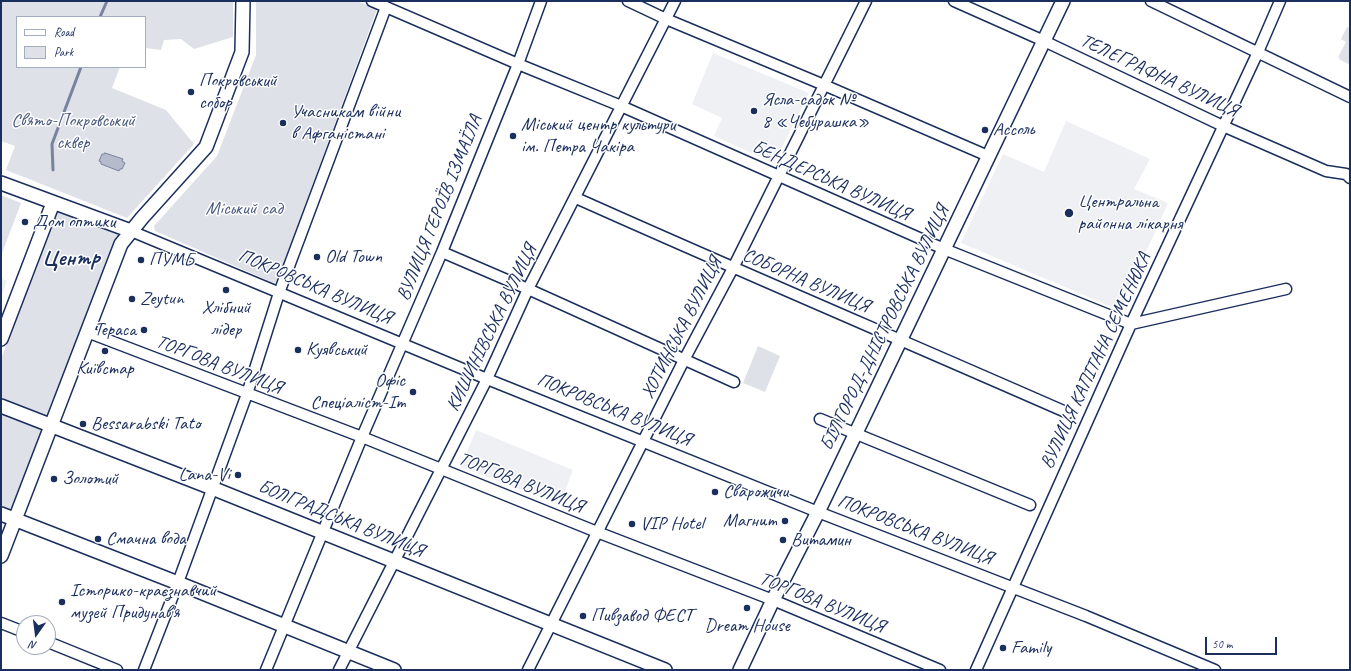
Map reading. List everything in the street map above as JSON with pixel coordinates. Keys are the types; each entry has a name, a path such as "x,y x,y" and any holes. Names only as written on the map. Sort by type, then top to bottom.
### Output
{"main road":[{"path":"1,556 121,244 206,147 242,52 243,1"},
{"name":"БІЛГОРОД-ДНІСТРОВСЬКА ВУЛИЦЯ","path":"740,670 773,600 818,512 854,434 1063,1"},
{"name":"ПОКРОВСЬКА ВУЛИЦЯ","path":"1,182 53,203 131,231"},
{"path":"1,339 53,203"},
{"name":"БОЛГРАДСЬКА ВУЛИЦЯ","path":"1,406 323,532 665,670"},
{"path":"1,514 394,670"}],"street":[{"name":"БЕНДЕРСЬКА ВУЛИЦЯ","path":"372,1 391,6 518,64 621,106 944,249 1131,324"},
{"name":"ВУЛИЦЯ ГЕРОЇВ ІЗМАЇЛА","path":"266,670 362,437 442,252 518,64 541,1"},
{"path":"628,1 666,19 988,156"},
{"name":"КИШИНІВСЬКА ВУЛИЦЯ","path":"339,670 487,379 528,289 576,198 675,1"},
{"name":"ХОТИНСЬКА ВУЛИЦЯ","path":"528,670 642,442 733,268 866,1"},
{"name":"ТЕЛЕГРАФНА ВУЛИЦЯ","path":"954,1 1044,40 1223,126 1326,171 1348,173"},
{"path":"1151,1 1350,97"},
{"name":"ВУЛИЦЯ КАПІТАНА СЕМЕНЮКА","path":"976,670 1131,324 1258,52 1280,1"},
{"path":"144,670 178,583 247,394 279,293 391,6"},
{"name":"СОБОРНА ВУЛИЦЯ","path":"576,198 733,268 1068,413"},
{"name":"ПОКРОВСЬКА ВУЛИЦЯ","path":"131,231 402,345 818,512 1086,616 1215,670"},
{"path":"442,252 734,382"},
{"path":"1131,324 1286,289"},
{"name":"ТОРГОВА ВУЛИЦЯ","path":"87,332 362,437 597,532 773,600 940,670"},
{"path":"820,419 1030,505"},
{"path":"1,623 16,629"},
{"path":"56,645 117,670"}],"shaded area":[{"name":"Ясла-садок № 8 «Чебурашка»","path":"713,53 809,93 774,163 714,136 722,118 692,104"},
{"name":"Центральна районна лікарня","path":"1066,121 1150,159 1134,189 1168,203 1122,306 1112,307 961,243 1003,154 1044,172"},
{"path":"1,278 7,281 1,298"},
{"path":"476,430 573,470 560,504 461,467"}],"green space":[{"name":"Свято-Покровський сквер","path":"1,1 233,1 233,37 194,49 181,39 164,40 161,50 146,48 146,16 16,16 16,68 120,68 112,88 166,110 194,144 127,218 6,170 15,146 1,141"},
{"name":"Міський сад","path":"256,1 357,1 376,9 277,281 274,283 155,231 154,226 217,156 256,55"},
{"path":"1347,27 1350,28 1350,65 1338,57 1346,42 1341,39"},
{"path":"1,195 21,203 1,256"},
{"path":"57,212 120,234 115,241 11,510 1,506 1,359"},
{"path":"758,346 780,356 765,392 743,383"}],"water":[{"path":"105,153 123,159 122,161 125,163 122,169 119,171 101,164 99,161 102,154"}],"waterway":[{"path":"100,16 107,1"},
{"path":"53,170 52,144 81,68"}],"place":[{"name":"Покровський собор","path":"191,92"},
{"name":"Ясла-садок № 8 «Чебурашка»","path":"754,111"},
{"name":"Учасникам війни в Афганістані","path":"283,123"},
{"name":"Ассоль","path":"985,130"},
{"name":"Міський центр культури ім. Петра Чакіра","path":"513,136"},
{"name":"Центральна районна лікарня","path":"1069,213"},
{"name":"Дом оптики","path":"25,222"},
{"name":"Old Town","path":"317,257"},
{"name":"ПУМБ","path":"141,260"},
{"name":"Хлібний лідер","path":"226,290"},
{"name":"Zeytun","path":"132,299"},
{"name":"Тераса","path":"144,330"},
{"name":"Куявський","path":"298,350"},
{"name":"Київстар","path":"105,351"},
{"name":"Офіс Спеціаліст-Іт","path":"413,392"},
{"name":"Bessarabski Tato","path":"83,424"},
{"name":"Lana-Vi","path":"238,475"},
{"name":"Золотий","path":"54,479"},
{"name":"Сварожичи","path":"715,492"},
{"name":"Магнит","path":"785,521"},
{"name":"VIP Hotel","path":"632,524"},
{"name":"Смачна вода","path":"98,539"},
{"name":"Витамин","path":"783,540"},
{"name":"Історико-краєзнавчий музей Придунав'я","path":"62,602"},
{"name":"Dream House","path":"747,608"},
{"name":"Пивзавод ФЕСТ","path":"583,616"},
{"name":"Family","path":"1003,648"}],"district":[{"name":"Центр","path":"71,259"}]}
